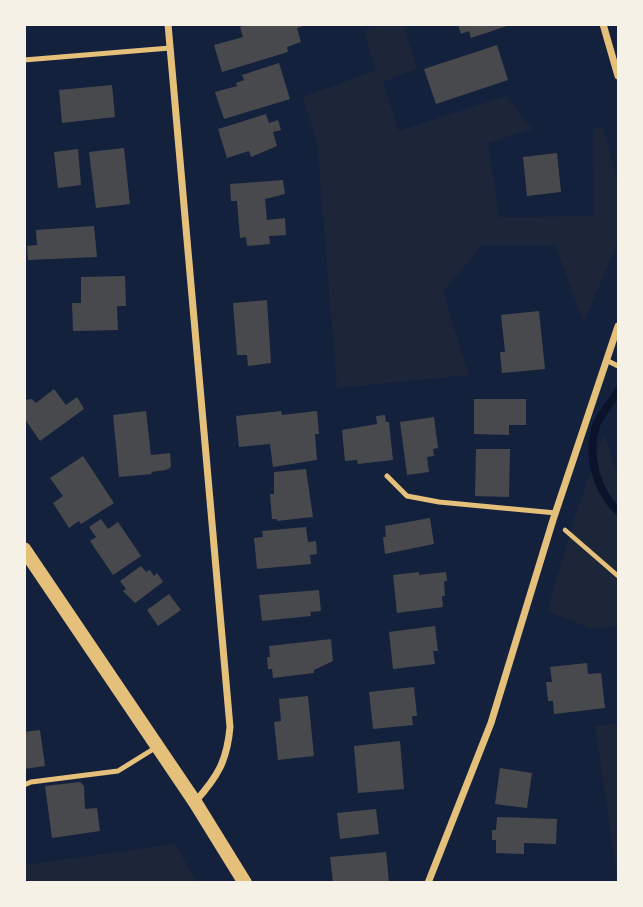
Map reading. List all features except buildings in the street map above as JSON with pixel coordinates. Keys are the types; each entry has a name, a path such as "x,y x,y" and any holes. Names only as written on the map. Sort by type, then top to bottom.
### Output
{"main road":[{"path":"24,549 158,746 245,883"}],"street":[{"path":"168,24 230,727 224,762 213,781 195,802"},
{"path":"603,24 618,76"},
{"path":"428,883 491,723 618,326"}],"lane":[{"path":"24,60 170,48"},
{"path":"608,361 618,366"},
{"path":"387,476 407,496 555,517"},
{"path":"24,785 118,771 158,746"}],"path":[{"path":"555,517 618,576"}],"shaded area":[{"path":"385,25 403,25 417,69 383,82 399,131 506,96 532,129 488,143 499,217 594,216 593,129 603,127 618,182 618,241 584,323 555,245 482,245 443,292 469,375 337,388 317,142 303,97 376,70 364,31"},
{"path":"604,433 618,477 618,626 592,629 547,611"},
{"path":"618,723 618,883 595,726"},
{"path":"175,844 197,882 25,882 25,865"}],"waterway":[{"path":"618,391 597,424 592,451 600,485 618,511"}]}
